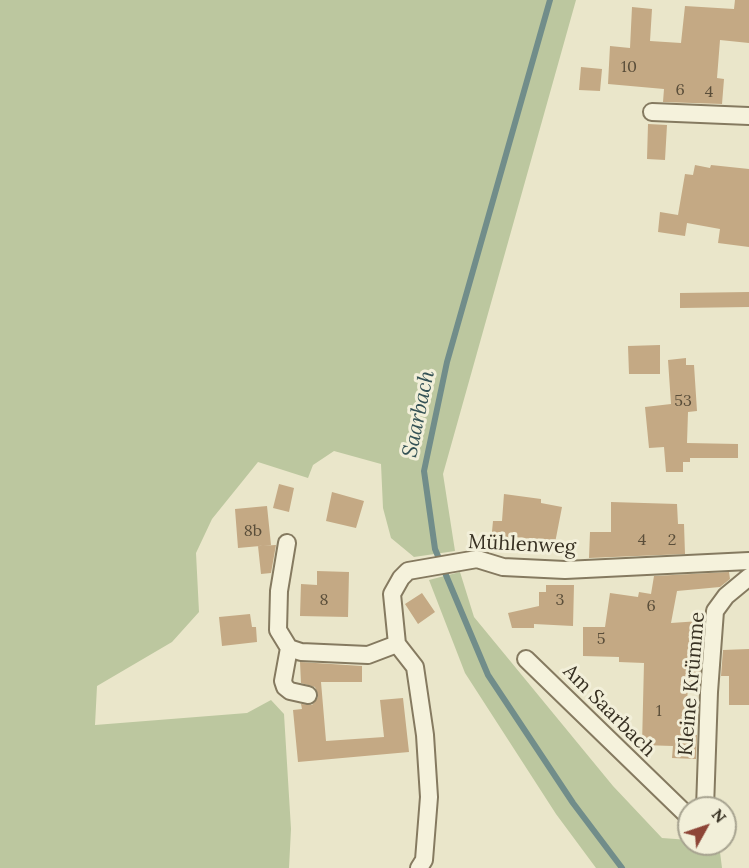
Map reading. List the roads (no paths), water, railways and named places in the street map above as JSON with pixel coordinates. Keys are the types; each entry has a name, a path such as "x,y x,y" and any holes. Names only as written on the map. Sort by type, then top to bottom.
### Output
{"street":[{"path":"652,112 749,116"},
{"path":"287,543 279,591 278,630 289,648 301,652 368,655 397,644 415,667 425,735 429,797 423,860 419,868"},
{"name":"Mühlenweg","path":"397,644 392,594 408,571 477,560 502,567 565,570 749,561"},
{"name":"Kleine Krümme","path":"705,796 709,692 715,611 726,596 749,578"},
{"path":"289,648 283,681 285,687 290,691 309,695"},
{"name":"Am Saarbach","path":"526,659 677,805"}],"waterway":[{"name":"Saarbach","path":"550,0 447,362 424,471 435,549 488,675 573,803 622,868"}]}
